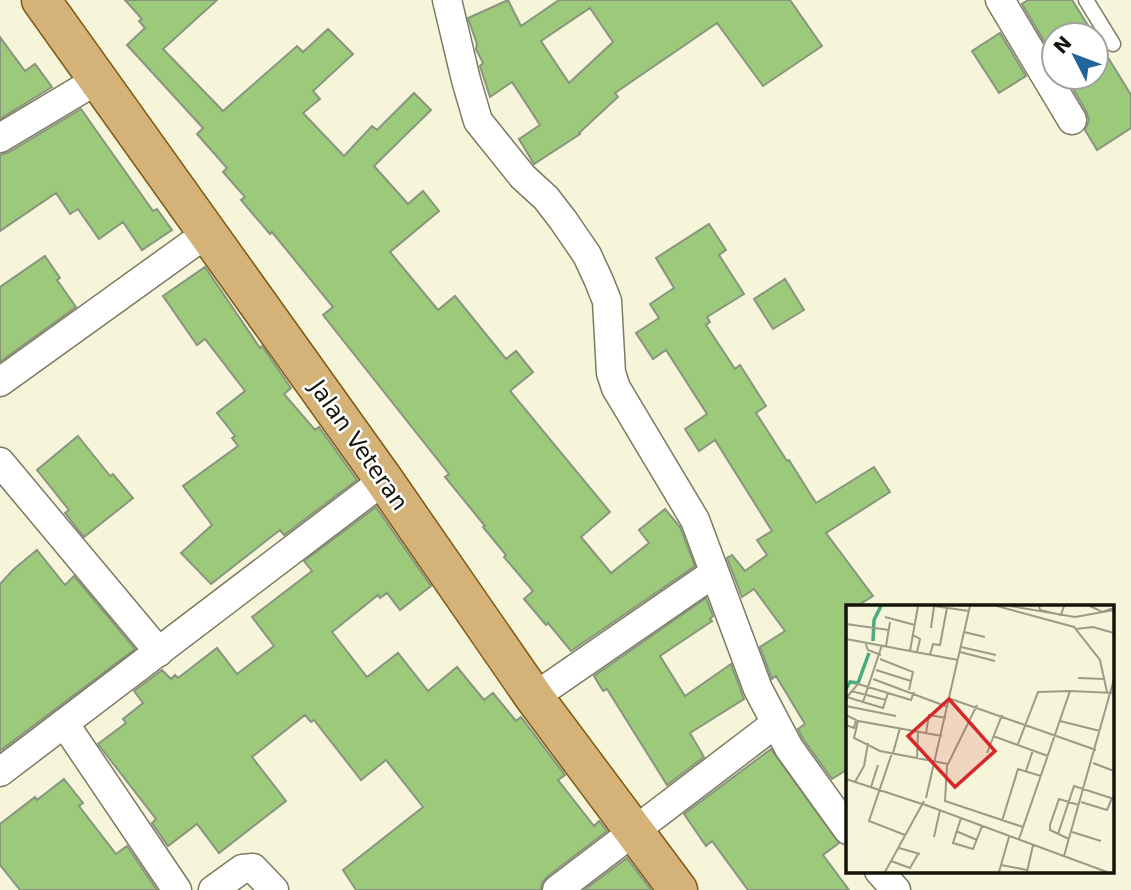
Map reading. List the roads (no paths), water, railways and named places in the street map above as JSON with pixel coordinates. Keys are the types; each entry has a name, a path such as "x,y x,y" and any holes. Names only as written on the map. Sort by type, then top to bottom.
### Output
{"main road":[{"name":"Jalan Veteran","path":"41,0 384,480 534,698 678,890"}],"street":[{"path":"447,0 478,121 523,177 546,198 587,256 607,301 611,373 616,388 695,520 705,579 758,689 766,732 789,748 846,827"},
{"path":"1000,0 1072,120"},
{"path":"0,138 97,80"},
{"path":"0,382 207,233"},
{"path":"0,462 159,652"},
{"path":"0,772 384,480"},
{"path":"534,698 705,579"},
{"path":"64,723 177,890"},
{"path":"557,890 766,732"},
{"path":"213,890 242,869 253,868 274,890"},
{"path":"880,872 896,890"}],"lane":[{"path":"1086,0 1113,44"}]}
